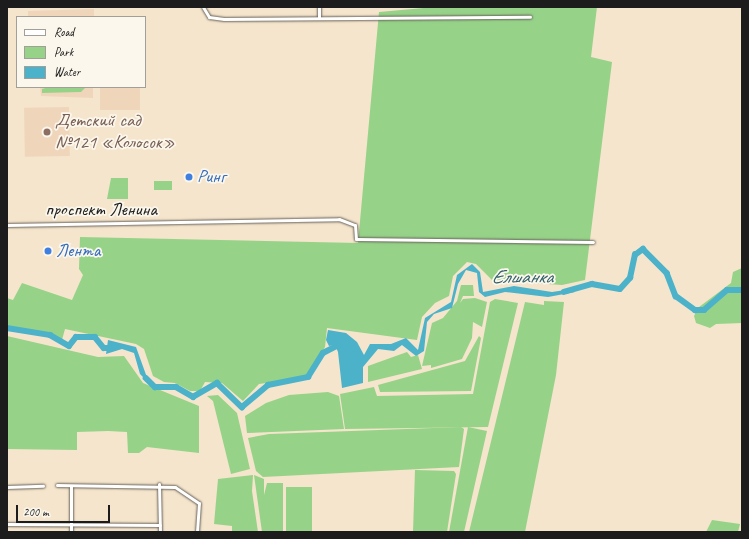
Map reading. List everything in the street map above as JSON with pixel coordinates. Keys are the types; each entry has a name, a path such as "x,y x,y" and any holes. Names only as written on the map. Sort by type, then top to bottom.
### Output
{"street":[{"path":"203,7 209,17 224,19 319,17 530,17"},
{"path":"319,7 319,17"},
{"name":"проспект Ленина","path":"7,225 339,219 354,225 356,239 593,242"},
{"path":"159,484 160,532"},
{"path":"57,485 159,484 175,487 199,503 197,532"},
{"path":"7,487 43,486"},
{"path":"71,486 72,532"},
{"path":"7,524 160,525"}],"shaded area":[{"path":"94,9 94,16 28,16 28,11"},
{"path":"40,88 93,88 93,98 41,96"},
{"path":"100,88 140,88 140,110 100,110"},
{"name":"Детский сад №121 «Колосок»","path":"69,107 70,156 25,157 24,108"}],"green space":[{"path":"435,7 597,7 591,57 612,62 585,280 562,285 492,280 476,264 467,262 453,276 449,296 435,303 422,317 417,340 327,328 325,347 311,373 303,378 259,384 243,401 222,383 205,382 200,391 190,391 175,383 164,382 153,376 144,349 136,344 65,329 62,340 7,326 7,298 13,300 22,283 72,300 83,275 79,269 80,237 358,243 379,12"},
{"path":"85,88 81,92 42,93 42,89"},
{"path":"111,178 128,178 128,199 107,199"},
{"path":"154,181 172,181 172,190 154,190"},
{"path":"742,268 742,323 716,324 710,328 696,323 694,316 699,307 731,283 733,272"},
{"path":"461,285 473,285 474,296 463,296 460,303 463,299 475,298 487,302 482,327 473,322 472,338 462,359 431,368 431,365 422,366 432,323 443,318 457,301"},
{"path":"495,299 518,303 488,427 345,429 340,394 374,387 377,396 473,394 490,302"},
{"path":"544,301 564,302 556,375 525,532 469,532 525,302 544,305"},
{"path":"7,336 98,357 124,356 143,383 199,406 199,453 147,447 139,453 128,453 127,432 108,431 77,432 77,450 7,449"},
{"path":"479,336 481,338 471,391 380,392 378,385 465,361"},
{"path":"407,352 411,357 418,355 422,369 368,382 368,366"},
{"path":"328,392 339,396 344,429 247,433 245,416 266,403 289,395"},
{"path":"218,395 237,413 250,469 231,474 213,401 207,396"},
{"path":"461,427 464,429 459,467 263,477 256,471 248,438 269,434"},
{"path":"468,427 487,431 464,532 449,532"},
{"path":"415,470 454,471 456,474 447,532 413,532"},
{"path":"253,475 252,491 258,532 232,532 232,526 214,524 218,479"},
{"path":"254,475 264,479 264,495 267,483 283,483 283,532 262,532"},
{"path":"286,487 312,487 312,532 286,532"},
{"path":"712,520 740,524 738,532 706,532"}],"water":[{"path":"472,264 480,272 483,292 514,286 552,292 572,289 571,292 575,292 548,297 505,292 485,297 479,292 477,273 466,270 458,284 452,308 434,314 427,322 424,351 416,356 402,345 394,351 378,349 363,367 363,383 342,388 338,352 335,345 329,346 326,340 328,330 346,333 357,342 364,355 370,344 391,344 406,338 418,350 425,318 451,302 457,275"},
{"path":"108,340 136,347 149,383 140,374 134,353 122,349 106,354"}],"waterway":[{"name":"Елшанка","path":"564,292 592,284 620,289 630,278 635,255 643,249 667,273 676,296 695,310 704,310 727,290 742,290"},
{"name":"Елшанка","path":"7,328 50,335 69,346 76,337 95,337 104,348 111,348"},
{"name":"Елшанка","path":"146,378 155,387 176,387 193,397 217,383 242,407 268,385 308,377 323,353 341,344"}],"place":[{"name":"Детский сад №121 «Колосок»","path":"47,132"},
{"name":"Ринг","path":"189,177"},
{"name":"Лента","path":"48,251"}]}
